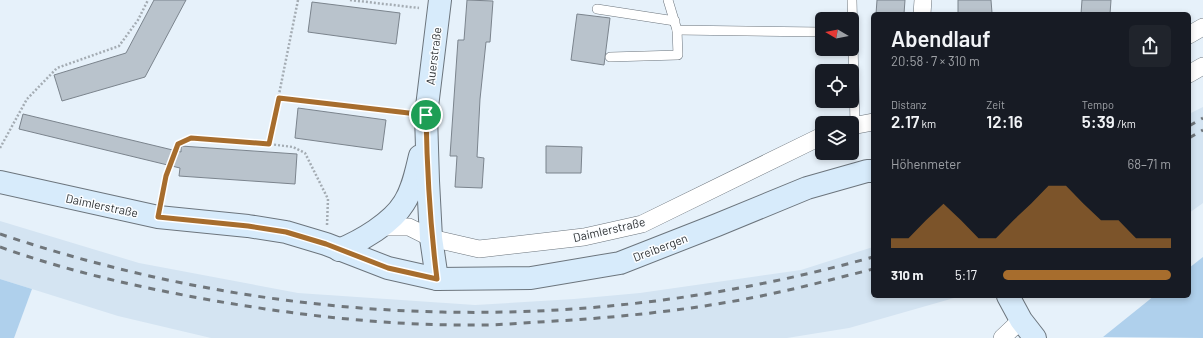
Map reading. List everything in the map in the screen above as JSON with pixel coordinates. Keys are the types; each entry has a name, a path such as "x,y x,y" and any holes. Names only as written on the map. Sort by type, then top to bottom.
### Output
{"street":[{"path":"922,12 923,0"},
{"name":"Auerstraße","path":"437,279 431,238 426,115 440,5"},
{"path":"1191,34 1203,27"},
{"path":"1191,73 1203,66"},
{"path":"333,247 355,244 382,227 404,204 414,180 422,145 426,115"},
{"path":"859,125 871,122"},
{"name":"Daimlerstraße","path":"382,227 409,226 431,238 479,249 584,237 642,224 815,139"},
{"name":"Dreibergen","path":"437,279 531,278 620,263 807,188 871,171"},
{"name":"Daimlerstraße","path":"0,182 158,217 248,226 286,232 333,247 388,268 437,279"},
{"path":"1009,298 1021,320 1035,338"},
{"path":"1002,338 1021,320"}],"lane":[{"path":"610,57 678,55 676,25 668,0"},
{"path":"852,0 852,12"},
{"path":"597,9 676,25 815,32"},
{"path":"853,56 854,116"}],"path":[{"path":"0,148 27,99 57,68 119,46 138,20 148,0"},
{"path":"269,144 298,0"},
{"path":"350,0 440,5"},
{"path":"279,98 426,115"},
{"path":"158,217 166,176 178,144 191,138 293,147 305,152 328,199 333,247"}],"shaded area":[{"path":"1203,107 1203,203 1191,212 1191,113"},
{"path":"0,221 139,263 298,293 475,305 574,299 640,293 801,270 871,248 871,298 954,298 849,328 787,338 211,338 118,316 0,279"},
{"path":"1203,257 1203,338 1103,337 1152,298 1191,298 1191,266"},
{"path":"0,279 32,289 14,338 0,338"}],"building":[{"path":"154,0 186,0 145,77 62,101 54,75 126,53"},
{"path":"467,0 493,1 490,42 486,42 480,99 477,157 484,158 482,188 455,187 457,156 450,156 458,40 464,40"},
{"path":"877,0 905,0 904,12 876,12"},
{"path":"958,0 991,0 992,12 958,12"},
{"path":"1082,0 1111,0 1110,12 1081,12"},
{"path":"312,2 400,13 396,44 308,32"},
{"path":"577,14 610,18 604,65 571,60"},
{"path":"298,108 386,120 382,150 295,138"},
{"path":"23,114 181,152 181,146 297,154 295,184 179,176 180,168 19,129"},
{"path":"546,146 582,147 581,173 546,173"}],"railway":[{"path":"1191,125 1203,118"},
{"path":"1191,137 1203,130"},
{"path":"0,234 108,266 216,289 325,305 435,312 545,311 654,301 764,283 871,257"},
{"path":"0,247 80,272 161,291 216,301 348,319 448,325 496,325 621,316 675,310 771,294 871,270"}],"route":[{"path":"279,98 426,115 431,238 437,279 388,268 326,244 286,232 248,226 158,217 166,176 178,144 191,138 269,144 279,98"}]}
